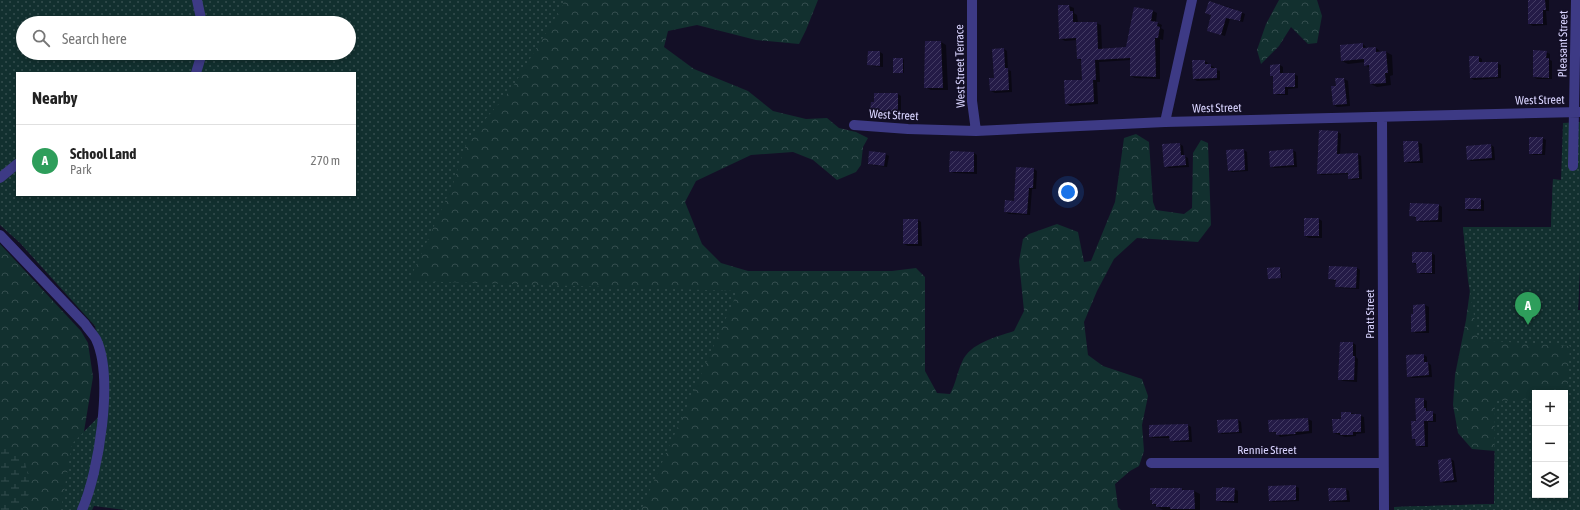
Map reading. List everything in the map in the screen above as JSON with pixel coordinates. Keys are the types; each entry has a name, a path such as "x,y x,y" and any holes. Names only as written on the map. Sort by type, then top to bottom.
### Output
{"street":[{"path":"197,0 200,16"},
{"name":"West Street Terrace","path":"972,0 972,101 976,131"},
{"path":"1165,122 1192,0"},
{"name":"Pleasant Street","path":"1573,166 1577,112 1576,0"},
{"path":"196,72 200,60"},
{"name":"West Street","path":"854,125 908,129 976,131 1165,122 1577,112"},
{"name":"Pratt Street","path":"1382,117 1384,510"},
{"path":"0,178 16,165"},
{"path":"0,235 85,324 96,339 99,349 103,374 101,434 93,475 82,510"},
{"name":"Rennie Street","path":"1151,463 1383,463"}],"green space":[{"path":"0,0 564,0 563,5 512,88 467,141 453,184 409,281 738,291 641,510 125,510 94,506 92,510 61,510 72,444 108,407 103,363 95,326 20,243 0,225"},
{"path":"213,0 818,0 799,44 756,40 697,25 668,31 664,47 694,69 748,91 773,111 806,119 827,118 839,128 856,132 868,138 863,147 861,165 856,172 837,180 813,160 793,152 751,155 696,181 685,202 702,244 721,263 748,271 892,271 916,268 925,277 925,371 937,393 950,394 962,362 966,355 977,345 992,338 1014,331 1024,311 1019,261 1023,239 1029,234 1057,224 1078,232 1084,262 1091,261 1115,202 1124,138 1136,134 1149,142 1153,202 1156,210 1184,214 1192,208 1193,153 1201,140 1208,143 1211,225 1198,242 1137,238 1114,259 1097,291 1084,322 1088,355 1103,366 1142,379 1148,396 1142,425 1144,451 1139,466 1130,471 1115,484 1118,507 1121,510 405,510 355,196 356,72 261,60 356,60 356,16 308,16"},
{"path":"1279,0 1317,0 1322,16 1317,43 1308,44 1291,27 1279,46 1261,64 1257,50 1266,24"},
{"path":"1580,122 1580,263 1578,310 1580,310 1580,510 1394,510 1394,507 1494,504 1495,401 1532,399 1532,498 1568,498 1567,390 1570,346 1478,340 1468,280 1463,227 1551,227 1553,179 1561,180 1563,123"},
{"path":"1553,179 1580,187 1580,263 1578,310 1580,310 1580,510 1394,510 1394,507 1494,504 1495,451 1472,449 1458,433 1453,405 1455,375 1466,320 1470,290 1463,227 1551,227"},
{"path":"0,244 81,331 88,343 93,377 71,510 0,510"},
{"path":"0,439 25,462 31,489 22,510 0,510"}],"building":[{"path":"1528,0 1545,0 1546,10 1543,10 1543,24 1528,24"},
{"path":"1209,1 1242,12 1240,21 1226,18 1221,35 1207,31 1211,15 1205,13"},
{"path":"1058,5 1069,5 1070,11 1073,11 1073,22 1097,22 1098,49 1126,47 1134,7 1153,10 1151,21 1158,22 1157,26 1160,27 1158,38 1155,38 1156,77 1130,76 1130,58 1095,60 1096,80 1093,80 1094,102 1065,104 1064,80 1082,80 1081,59 1077,59 1076,38 1059,39"},
{"path":"925,41 941,41 943,88 924,88"},
{"path":"1363,43 1363,48 1376,47 1376,52 1386,51 1388,73 1385,73 1386,83 1370,84 1369,65 1364,66 1364,59 1341,61 1340,45"},
{"path":"1004,48 1005,68 1008,68 1009,90 990,91 989,78 994,78 992,49"},
{"path":"1533,50 1547,51 1546,58 1549,58 1549,78 1533,77"},
{"path":"868,51 880,51 880,66 867,65"},
{"path":"1469,56 1479,56 1479,62 1498,62 1498,77 1470,78"},
{"path":"893,58 903,58 903,73 893,73"},
{"path":"1192,60 1205,60 1205,64 1211,64 1211,68 1217,68 1217,78 1193,79"},
{"path":"1280,64 1280,73 1295,73 1295,87 1285,87 1285,94 1273,94 1273,76 1270,76 1270,65"},
{"path":"1335,78 1344,78 1347,104 1333,105 1331,86 1336,86"},
{"path":"874,93 898,93 898,114 870,111 871,102 874,102"},
{"path":"1319,130 1338,131 1337,154 1358,153 1359,178 1348,179 1348,173 1317,174"},
{"path":"1529,137 1543,137 1542,154 1529,154"},
{"path":"1403,141 1418,141 1420,161 1404,162"},
{"path":"1180,143 1181,155 1185,155 1186,165 1164,167 1162,144"},
{"path":"1491,144 1492,158 1467,160 1466,146"},
{"path":"1244,149 1245,170 1228,171 1226,150"},
{"path":"1293,149 1294,165 1270,167 1269,151"},
{"path":"869,151 886,153 884,166 868,164"},
{"path":"950,151 974,152 974,172 949,172"},
{"path":"1016,167 1034,168 1033,188 1029,188 1027,214 1004,212 1005,200 1014,201"},
{"path":"1465,198 1481,198 1481,209 1465,209"},
{"path":"1410,203 1439,204 1438,220 1416,221 1416,217 1409,216"},
{"path":"1304,218 1319,218 1319,236 1304,236"},
{"path":"903,219 918,219 918,244 903,244"},
{"path":"1412,252 1432,252 1432,273 1417,273 1416,263 1412,263"},
{"path":"1329,266 1357,267 1356,288 1335,287 1336,280 1328,279"},
{"path":"1280,267 1281,278 1268,279 1267,268"},
{"path":"1425,304 1426,331 1411,332 1411,314 1413,314 1413,305"},
{"path":"1340,342 1353,342 1353,356 1355,356 1354,380 1338,380"},
{"path":"1424,354 1424,362 1428,362 1429,375 1407,377 1406,355"},
{"path":"1415,398 1424,398 1424,408 1426,408 1426,411 1433,411 1433,421 1424,421 1425,446 1416,446 1415,439 1412,439 1411,421 1416,421"},
{"path":"1341,412 1361,414 1361,432 1353,432 1353,435 1340,435 1340,433 1333,433 1332,419 1341,419"},
{"path":"1308,418 1309,431 1295,432 1296,434 1276,435 1276,432 1269,432 1268,420"},
{"path":"1238,419 1239,432 1218,433 1217,420"},
{"path":"1188,424 1189,440 1170,441 1169,436 1149,437 1149,425"},
{"path":"1451,458 1454,480 1440,482 1438,460"},
{"path":"1296,485 1296,500 1269,501 1268,486"},
{"path":"1150,488 1182,488 1182,490 1194,490 1195,509 1170,509 1170,507 1156,507 1156,504 1152,504 1152,500 1150,500"},
{"path":"1216,488 1235,488 1234,501 1216,501"},
{"path":"1328,488 1346,488 1347,500 1329,501"}],"place":[{"name":"School Land","path":"1528,325"}]}
